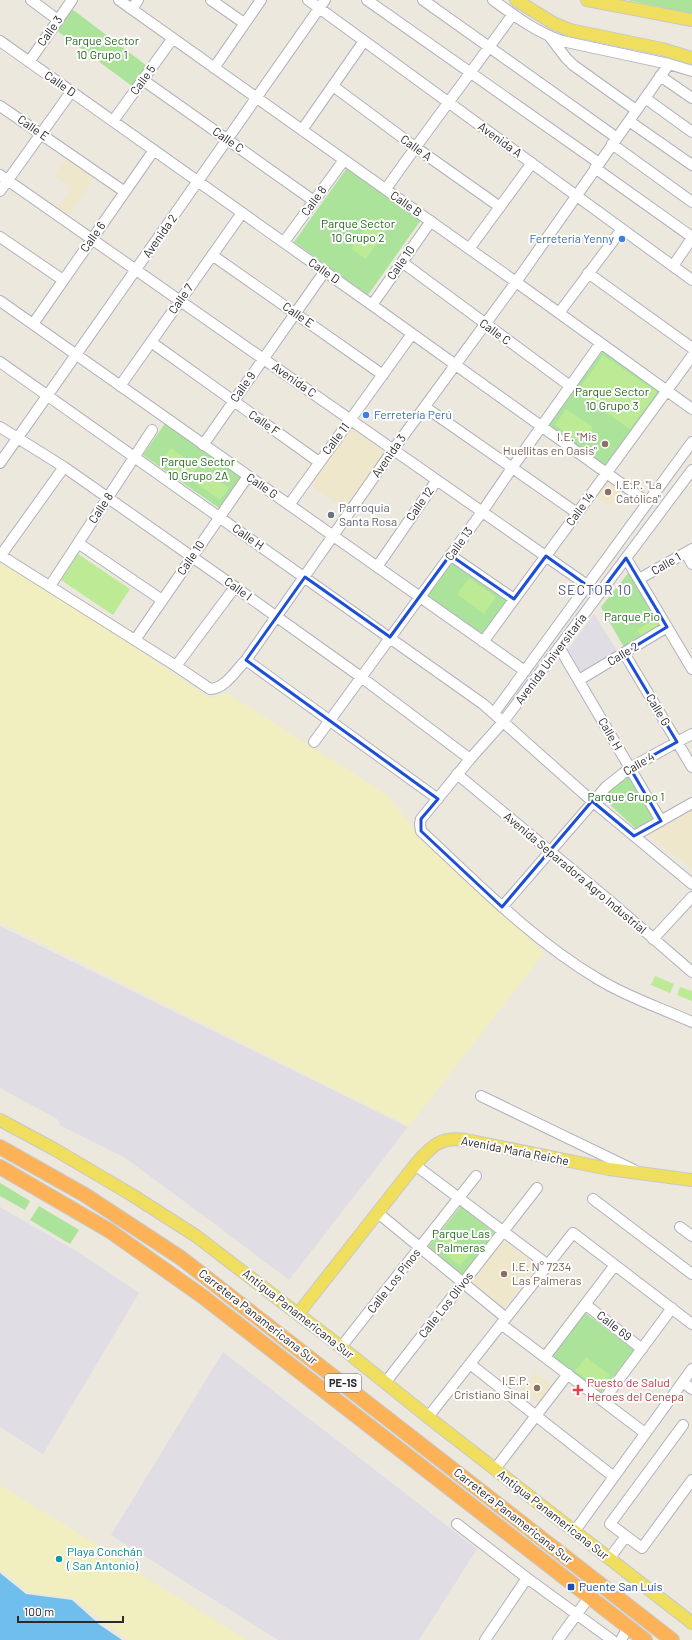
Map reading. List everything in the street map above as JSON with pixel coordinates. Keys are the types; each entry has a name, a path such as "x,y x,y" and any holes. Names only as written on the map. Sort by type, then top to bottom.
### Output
{"highway":[{"name":"Carretera Panamericana Sur","path":"0,1147 85,1195 181,1258 672,1640"},
{"name":"Carretera Panamericana Sur","path":"0,1167 110,1231 184,1282 645,1640"}],"main road":[{"path":"516,0 553,23 570,30 662,49 692,58"},
{"path":"587,0 692,20"},
{"name":"Antigua Panamericana Sur","path":"0,1120 54,1149 132,1195 196,1236 341,1347 574,1532 692,1623"},
{"name":"Avenida María Reiche","path":"298,1314 415,1165 434,1145 457,1139 609,1170 692,1180"}],"street":[{"path":"31,0 58,20"},
{"name":"Calle 3","path":"29,62 72,0"},
{"name":"Calle B","path":"119,0 386,189 692,409"},
{"path":"132,9 138,0"},
{"path":"211,0 244,24"},
{"path":"214,68 261,0"},
{"name":"Avenida A","path":"308,0 322,4 364,41 692,280"},
{"path":"367,0 472,72 692,237 672,266"},
{"path":"423,0 489,47 692,202"},
{"path":"493,0 538,31 550,37 562,41 668,64 692,71"},
{"name":"Avenida 2","path":"0,463 322,4"},
{"path":"386,189 513,14"},
{"path":"550,37 573,65 636,110"},
{"name":"Calle 5","path":"113,121 173,38"},
{"name":"Calle D","path":"0,41 372,304 647,502"},
{"path":"302,130 364,41"},
{"name":"Avenida 3","path":"176,666 210,689 215,689 222,686 246,660 393,450 516,282 668,64"},
{"path":"660,76 692,98"},
{"name":"Calle C","path":"143,80 314,201"},
{"name":"Calle A","path":"333,86 415,147 500,207"},
{"path":"0,191 4,178 41,134 71,92"},
{"path":"645,98 692,132"},
{"name":"Calle E","path":"0,106 125,192"},
{"path":"629,121 692,165"},
{"name":"Calle 6","path":"33,324 154,150"},
{"name":"Calle 8","path":"284,242 344,160"},
{"path":"469,249 532,163"},
{"name":"Avenida C","path":"4,178 587,586"},
{"name":"Calle 7","path":"120,386 242,213"},
{"name":"Calle 10","path":"372,304 431,222"},
{"path":"559,313 622,229"},
{"path":"0,237 63,280"},
{"name":"Calle E","path":"212,255 383,375"},
{"name":"Calle C","path":"402,262 570,386"},
{"name":"Calle 9","path":"203,444 325,271"},
{"path":"588,273 692,348"},
{"name":"Calle G","path":"0,301 525,671"},
{"name":"Calle 11","path":"288,505 412,334"},
{"name":"Calle F","path":"151,342 319,462"},
{"name":"Calle 13","path":"314,742 482,512 600,344"},
{"name":"Calle 14","path":"483,642 692,356"},
{"name":"Calle H","path":"0,362 483,704 592,801 692,884"},
{"path":"425,407 577,513"},
{"name":"Calle I","path":"0,427 64,467 235,586 361,677 470,759"},
{"name":"Calle 8","path":"50,586 152,430"},
{"name":"Avenida Universitaria","path":"494,713 692,442"},
{"path":"64,467 0,555 176,666 235,586"},
{"name":"Avenida Universitaria","path":"502,907 421,831 421,819 470,759 503,722 692,470"},
{"name":"Calle 10","path":"135,640 248,476"},
{"name":"Calle 12","path":"377,567 437,480"},
{"path":"78,543 162,600"},
{"path":"689,551 692,564"},
{"name":"Calle 1","path":"639,579 689,551"},
{"path":"450,555 514,599"},
{"path":"626,558 692,669"},
{"name":"Calle 2","path":"579,680 667,627"},
{"name":"Calle H","path":"559,647 661,821"},
{"name":"Calle G","path":"624,653 692,767"},
{"path":"246,660 438,799"},
{"name":"Calle 4","path":"502,907 610,782 630,768 692,734"},
{"name":"Avenida Separadora Agro Industrial","path":"458,774 692,972"},
{"path":"634,836 692,803"},
{"path":"653,939 692,897"},
{"path":"502,907 531,931 598,979 624,993 692,1022"},
{"path":"481,1096 640,1174"},
{"path":"415,1165 548,1265"},
{"name":"Calle Los Pinos","path":"341,1347 476,1176"},
{"name":"Calle Los Olivos","path":"385,1383 537,1188"},
{"path":"593,1199 692,1274"},
{"path":"378,1213 463,1283 545,1357 646,1433"},
{"path":"680,1226 692,1236"},
{"path":"428,1417 573,1233 692,1324"},
{"path":"545,1357 615,1265"},
{"name":"Calle 69","path":"585,1304 642,1349"},
{"path":"603,1401 672,1308"},
{"path":"470,1364 614,1477"},
{"path":"574,1532 692,1369"},
{"path":"495,1469 568,1374"},
{"path":"683,1382 692,1389"},
{"path":"683,1425 610,1524 642,1548 692,1480"},
{"path":"458,1524 527,1578 612,1640"},
{"path":"609,1559 626,1536"},
{"path":"485,1640 527,1578"},
{"path":"558,1640 590,1596"},
{"path":"621,1640 628,1627"}],"highlighted area":[{"path":"450,555 514,599 546,556 599,594 626,558 667,627 624,653 677,742 630,768 661,821 634,836 592,801 502,907 421,831 421,819 438,799 246,660 305,577 390,637"}],"shaded area":[{"path":"66,158 95,178 69,216 58,208 71,188 54,176"},
{"path":"351,428 385,452 344,509 310,484"},
{"name":"I.E.P. \"La Católica\"","path":"607,479 621,488 609,506 595,497"},
{"path":"594,614 617,651 580,672 567,651"},
{"path":"692,810 692,869 650,836 650,834"},
{"path":"0,926 408,1127 289,1280 124,1157 61,1126 57,1119 0,1088"},
{"path":"0,1207 81,1254 139,1293 43,1454 0,1427"},
{"name":"I.E. N° 7234 Las Palmeras","path":"503,1240 537,1266 506,1307 501,1307 471,1282"},
{"path":"223,1352 477,1549 419,1640 278,1640 111,1535"},
{"name":"I.E.P. Cristiano Sinai","path":"535,1373 552,1386 539,1403 522,1390"}],"green space":[{"path":"627,0 692,0 692,14"},
{"name":"Parque Sector 10 Grupo 1","path":"72,9 147,66 132,86 56,30"},
{"name":"Parque Sector 10 Grupo 2","path":"347,168 421,220 368,295 294,242"},
{"path":"372,218 387,228 366,259 351,249"},
{"name":"Parque Sector 10 Grupo 3","path":"605,348 663,391 606,468 547,426"},
{"path":"603,355 657,392 630,429 577,392"},
{"path":"566,409 593,427 582,443 555,425"},
{"name":"Parque Sector 10 Grupo 2A","path":"166,422 242,475 219,508 143,455"},
{"path":"171,448 197,467 187,480 161,461"},
{"path":"203,470 229,488 220,500 194,482"},
{"path":"78,554 130,589 113,615 61,580"},
{"path":"452,560 508,600 483,636 427,595"},
{"name":"Parque Pio","path":"630,571 664,626 625,649 601,607"},
{"path":"469,578 496,597 484,614 457,594"},
{"path":"656,618 660,625 641,636 637,630"},
{"name":"Parque Grupo 1","path":"631,776 657,816 636,829 606,801 606,794 623,777"},
{"path":"655,976 674,984 670,993 651,985"},
{"path":"680,987 692,991 692,1001 677,995"},
{"path":"0,1183 30,1201 25,1210 0,1196"},
{"path":"39,1206 79,1230 70,1244 30,1220"},
{"name":"Parque Las Palmeras","path":"461,1206 496,1234 462,1275 427,1248"},
{"path":"448,1235 470,1254 460,1266 438,1247"},
{"path":"584,1312 634,1350 601,1393 550,1356"},
{"path":"586,1357 610,1375 600,1389 575,1371"}],"sand":[{"path":"0,563 81,612 211,699 225,692 389,796 395,806 415,829 544,953 409,1126 0,922"},
{"name":"Playa Conchán ( San Antonio)","path":"0,1485 247,1640 128,1640 73,1598 28,1592 0,1570"}],"water":[{"path":"0,1573 26,1594 72,1600 100,1625 122,1640 0,1640"}],"place":[{"name":"Ferretería Yenny","path":"622,239"},
{"name":"Ferretería Perú","path":"366,415"},
{"name":"I.E. \"Mis Huellitas en Oasis\"","path":"605,444"},
{"name":"I.E.P. \"La Católica\"","path":"608,492"},
{"name":"Parroquia Santa Rosa","path":"331,515"},
{"name":"I.E. N° 7234 Las Palmeras","path":"504,1274"},
{"name":"I.E.P. Cristiano Sinai","path":"537,1388"},
{"name":"Puesto de Salud Heroes del Cenepa","path":"578,1390"},
{"name":"Playa Conchán ( San Antonio)","path":"59,1559"},
{"name":"Puente San Luis","path":"571,1587"}],"district":[{"name":"SECTOR 10","path":"595,590"}]}
